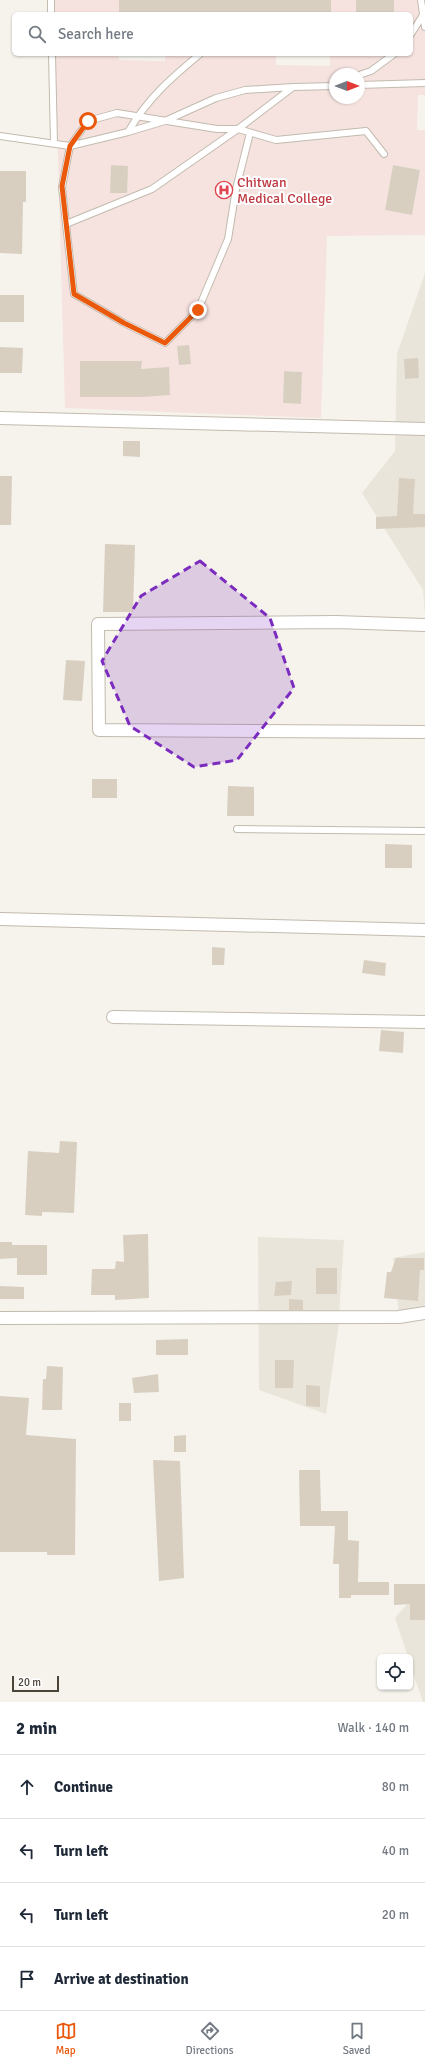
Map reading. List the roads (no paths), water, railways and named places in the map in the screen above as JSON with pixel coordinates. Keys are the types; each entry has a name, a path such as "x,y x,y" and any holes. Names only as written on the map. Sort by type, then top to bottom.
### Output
{"street":[{"path":"0,418 425,429"},
{"path":"425,625 336,622 98,624 99,730 425,732"},
{"path":"0,919 425,930"},
{"path":"113,1017 425,1022"},
{"path":"0,1318 399,1317 425,1313"}],"lane":[{"path":"51,0 51,12"},
{"path":"421,0 425,27"},
{"path":"413,31 423,15"},
{"path":"52,56 54,143"},
{"path":"128,132 137,116 164,84 198,56"},
{"path":"365,73 371,71 391,56"},
{"path":"365,85 425,83"},
{"path":"0,136 70,146 128,132 165,121 216,98 245,90 329,86"},
{"path":"66,224 152,189 238,129 293,87"},
{"path":"250,133 236,189 228,239 198,310 165,343 124,323 74,294 62,186 70,146 88,121 117,113 217,129 238,129 276,140 366,131 384,154"},
{"path":"237,828 425,831"}],"place":[{"name":"Chitwan Medical College","path":"224,190"}]}
